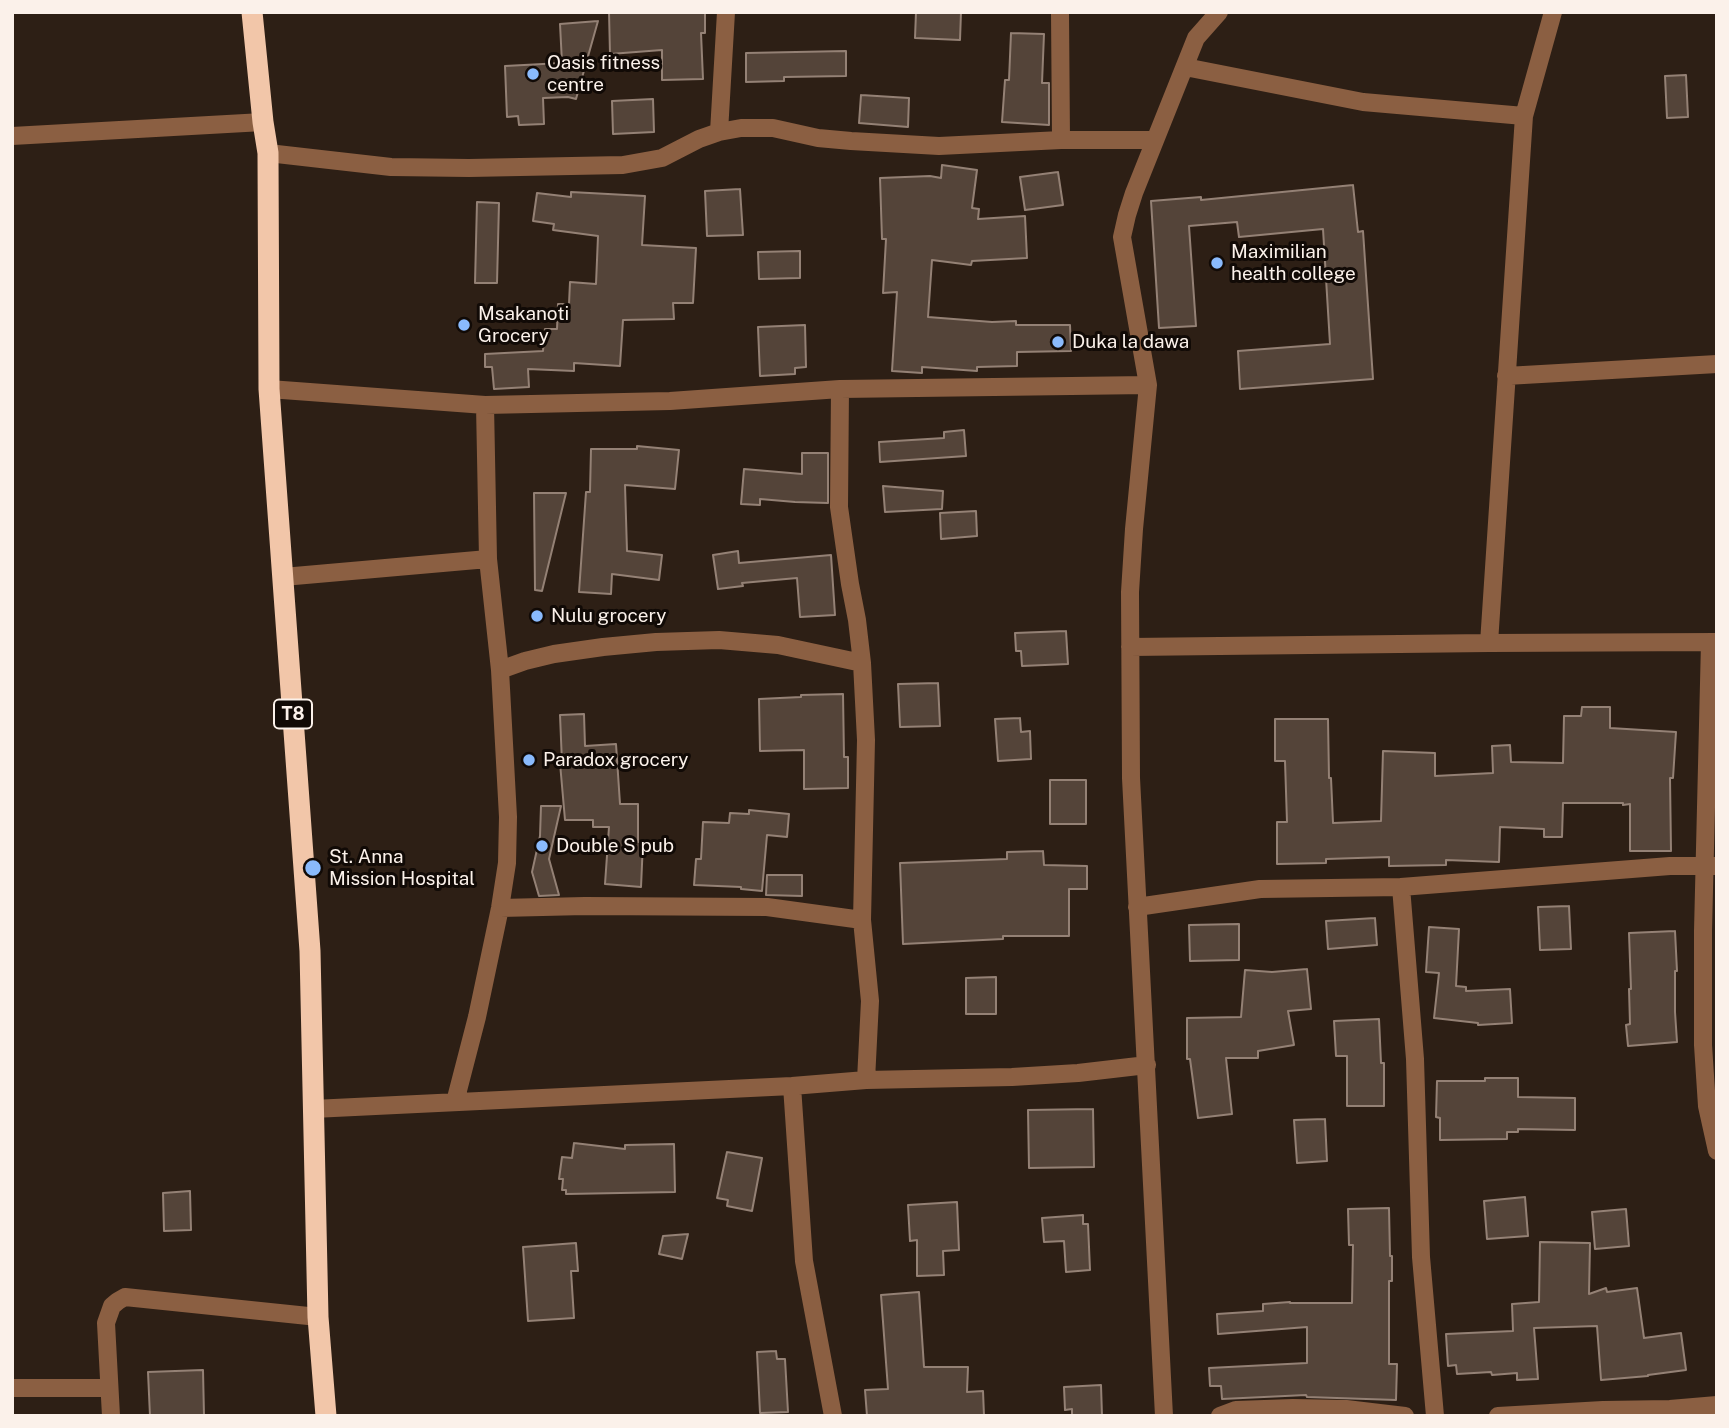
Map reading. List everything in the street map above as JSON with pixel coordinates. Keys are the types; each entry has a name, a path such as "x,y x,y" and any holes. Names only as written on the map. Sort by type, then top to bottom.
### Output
{"highway":[{"name":"T8","path":"253,12 268,153 270,389 310,951 318,1317 326,1416"}],"street":[{"path":"719,132 726,12"},
{"path":"1060,12 1061,140"},
{"path":"1164,1416 1131,778 1130,592 1148,385 1122,237 1134,193 1196,38 1219,12"},
{"path":"1489,643 1524,116 1553,12"},
{"path":"1185,67 1363,102 1524,116"},
{"path":"12,136 263,122"},
{"path":"268,153 391,167 470,169 623,165 662,158 699,139 741,128 773,128 818,138 939,146 1061,140 1154,140"},
{"path":"1506,376 1717,364"},
{"path":"270,389 485,405 670,401 840,389 1148,385"},
{"path":"840,389 839,507 862,663 866,740 862,920 870,1001 866,1080"},
{"path":"455,1102 477,1017 507,863 508,817 500,670 488,559 485,405"},
{"path":"283,577 488,559"},
{"path":"500,670 554,654 603,647 719,640 778,645 862,663"},
{"path":"1130,647 1713,642 1711,866 1703,931 1703,1045 1707,1105 1717,1151"},
{"path":"1137,907 1260,889 1401,887 1670,866 1711,866"},
{"path":"1401,887 1415,1059 1421,1257 1435,1416"},
{"path":"500,908 767,907 862,920"},
{"path":"313,1109 792,1086 866,1080 1012,1077 1147,1065"},
{"path":"792,1086 804,1261 833,1416"},
{"path":"111,1416 106,1323 112,1306 125,1297 318,1317"},
{"path":"12,1388 108,1388"},
{"path":"1498,1416 1717,1405"},
{"path":"1220,1416 1236,1410 1293,1408 1346,1409 1405,1416"}],"building":[{"path":"609,12 705,12 705,33 701,33 703,79 662,80 662,50 610,54"},
{"path":"916,12 961,12 960,40 915,38"},
{"path":"598,21 576,99 543,98 544,124 519,125 518,116 507,117 505,66 562,63 560,24"},
{"path":"1011,33 1044,34 1042,83 1049,83 1049,125 1002,122 1005,80 1009,80"},
{"path":"846,51 846,76 784,77 784,81 746,82 746,53"},
{"path":"1686,75 1688,117 1667,118 1665,76"},
{"path":"861,95 909,98 908,127 859,123"},
{"path":"653,99 654,132 613,134 612,101"},
{"path":"942,165 977,170 972,208 979,209 978,219 1025,216 1027,258 972,261 971,265 932,260 928,317 1016,321 1016,325 1070,325 1071,351 1017,352 1017,366 977,367 977,371 922,367 922,373 892,371 897,292 883,293 886,239 882,239 880,178 941,178"},
{"path":"1058,172 1063,205 1025,210 1020,177"},
{"path":"1353,185 1358,232 1363,231 1373,379 1240,389 1238,351 1330,344 1323,229 1239,237 1237,222 1189,226 1196,326 1159,328 1151,201 1201,197 1201,200"},
{"path":"740,189 743,235 707,236 705,191"},
{"path":"571,192 645,196 642,245 696,248 693,303 673,303 674,319 623,320 620,366 574,363 574,371 528,369 529,387 494,389 492,367 485,367 485,354 543,351 545,329 557,329 558,304 569,304 570,282 596,284 598,236 553,230 554,224 533,221 537,193 571,197"},
{"path":"477,202 499,203 497,283 475,283"},
{"path":"800,251 800,278 759,279 758,252"},
{"path":"805,325 806,367 795,368 795,374 760,376 758,327"},
{"path":"964,430 966,456 880,462 879,442 944,438 944,432"},
{"path":"637,446 679,450 675,489 625,485 627,551 662,555 659,580 612,574 611,594 579,592 586,492 590,492 591,449 637,449"},
{"path":"802,453 828,453 828,503 760,499 760,505 741,504 744,469 802,474"},
{"path":"883,486 943,491 942,509 885,512"},
{"path":"534,493 566,493 542,591 535,590"},
{"path":"976,511 977,536 941,539 940,513"},
{"path":"738,551 739,563 831,555 835,615 800,617 797,578 742,583 743,586 718,589 713,555"},
{"path":"1066,631 1068,664 1022,666 1021,651 1016,651 1015,633"},
{"path":"938,683 940,726 900,727 898,684"},
{"path":"843,694 844,757 848,757 848,788 804,789 804,750 760,751 759,699"},
{"path":"1582,707 1610,707 1610,728 1676,732 1673,778 1670,778 1671,851 1630,851 1630,804 1563,803 1562,837 1544,837 1544,829 1500,827 1499,862 1446,860 1446,865 1389,866 1389,857 1277,864 1277,822 1287,822 1285,761 1275,761 1275,719 1328,719 1333,823 1381,821 1383,751 1435,753 1435,776 1493,773 1492,746 1510,745 1511,762 1563,763 1564,716 1581,716"},
{"path":"584,714 585,746 616,744 620,804 638,804 638,842 643,842 641,887 605,884 609,827 593,827 593,820 565,820 560,763 560,715"},
{"path":"1020,718 1021,732 1030,731 1031,759 998,761 995,719"},
{"path":"1050,780 1086,780 1086,824 1050,824"},
{"path":"541,806 561,806 549,859 559,895 539,896 532,872 540,836"},
{"path":"749,810 789,814 787,837 767,835 762,891 741,887 694,885 696,859 701,859 703,822 729,823 730,813 749,814"},
{"path":"1043,851 1044,865 1087,866 1087,889 1069,889 1069,936 1003,936 1003,939 903,944 900,863 1007,859 1007,852"},
{"path":"767,875 802,875 802,896 766,895"},
{"path":"1569,906 1571,949 1540,950 1538,907"},
{"path":"1375,918 1377,945 1328,949 1326,921"},
{"path":"1239,924 1239,960 1190,961 1189,925"},
{"path":"1429,927 1459,929 1456,986 1466,987 1466,991 1510,989 1512,1023 1478,1025 1434,1018 1439,973 1426,972"},
{"path":"1675,931 1677,1042 1628,1046 1626,1025 1630,1024 1631,989 1629,933"},
{"path":"1307,969 1311,1009 1288,1011 1294,1045 1258,1051 1258,1058 1226,1058 1232,1114 1198,1118 1190,1059 1187,1059 1187,1018 1241,1017 1245,970 1272,972"},
{"path":"996,977 996,1014 966,1014 966,978"},
{"path":"1379,1019 1381,1063 1384,1063 1384,1106 1347,1106 1347,1056 1336,1056 1334,1021"},
{"path":"1485,1078 1518,1078 1518,1097 1575,1098 1575,1130 1518,1129 1518,1132 1507,1132 1507,1139 1440,1140 1440,1118 1436,1117 1437,1081 1485,1081"},
{"path":"1093,1109 1094,1167 1029,1168 1028,1110"},
{"path":"1325,1119 1327,1161 1297,1163 1294,1120"},
{"path":"574,1143 625,1149 625,1145 674,1144 675,1192 566,1194 566,1190 562,1190 563,1179 559,1179 562,1157 572,1158"},
{"path":"727,1152 762,1158 752,1211 727,1206 728,1200 717,1198"},
{"path":"190,1191 191,1230 164,1231 163,1193"},
{"path":"1525,1197 1528,1236 1487,1239 1484,1201"},
{"path":"957,1202 959,1250 943,1251 944,1275 917,1276 917,1240 910,1241 908,1205"},
{"path":"1389,1208 1392,1281 1389,1281 1389,1364 1397,1364 1396,1400 1306,1395 1222,1399 1221,1386 1210,1386 1209,1368 1307,1363 1307,1327 1218,1334 1217,1314 1263,1311 1263,1304 1352,1303 1353,1245 1349,1245 1348,1209"},
{"path":"1626,1209 1629,1246 1595,1249 1592,1212"},
{"path":"1083,1215 1083,1224 1088,1224 1090,1270 1066,1272 1064,1241 1044,1242 1042,1218"},
{"path":"688,1234 682,1259 659,1254 663,1236"},
{"path":"1540,1242 1590,1243 1589,1294 1606,1288 1607,1292 1637,1288 1644,1338 1681,1333 1686,1370 1601,1380 1597,1326 1534,1328 1538,1379 1517,1380 1517,1373 1457,1374 1456,1365 1448,1366 1446,1334 1513,1331 1512,1304 1539,1302"},
{"path":"576,1243 578,1271 571,1271 574,1318 528,1321 523,1247"},
{"path":"919,1292 924,1367 968,1367 967,1392 983,1391 984,1416 867,1416 865,1390 888,1389 881,1295"},
{"path":"776,1351 777,1359 785,1359 788,1412 760,1413 757,1352"},
{"path":"203,1370 204,1416 150,1416 148,1372"},
{"path":"1101,1385 1102,1416 1072,1416 1072,1409 1065,1410 1064,1387"}],"place":[{"name":"Oasis fitness centre","path":"533,74"},
{"name":"Maximilian health college","path":"1217,263"},
{"name":"Msakanoti Grocery","path":"464,325"},
{"name":"Duka la dawa","path":"1058,342"},
{"name":"Nulu grocery","path":"537,616"},
{"name":"Paradox grocery","path":"529,760"},
{"name":"Double S pub","path":"542,846"},
{"name":"St. Anna Mission Hospital","path":"313,868"}]}
